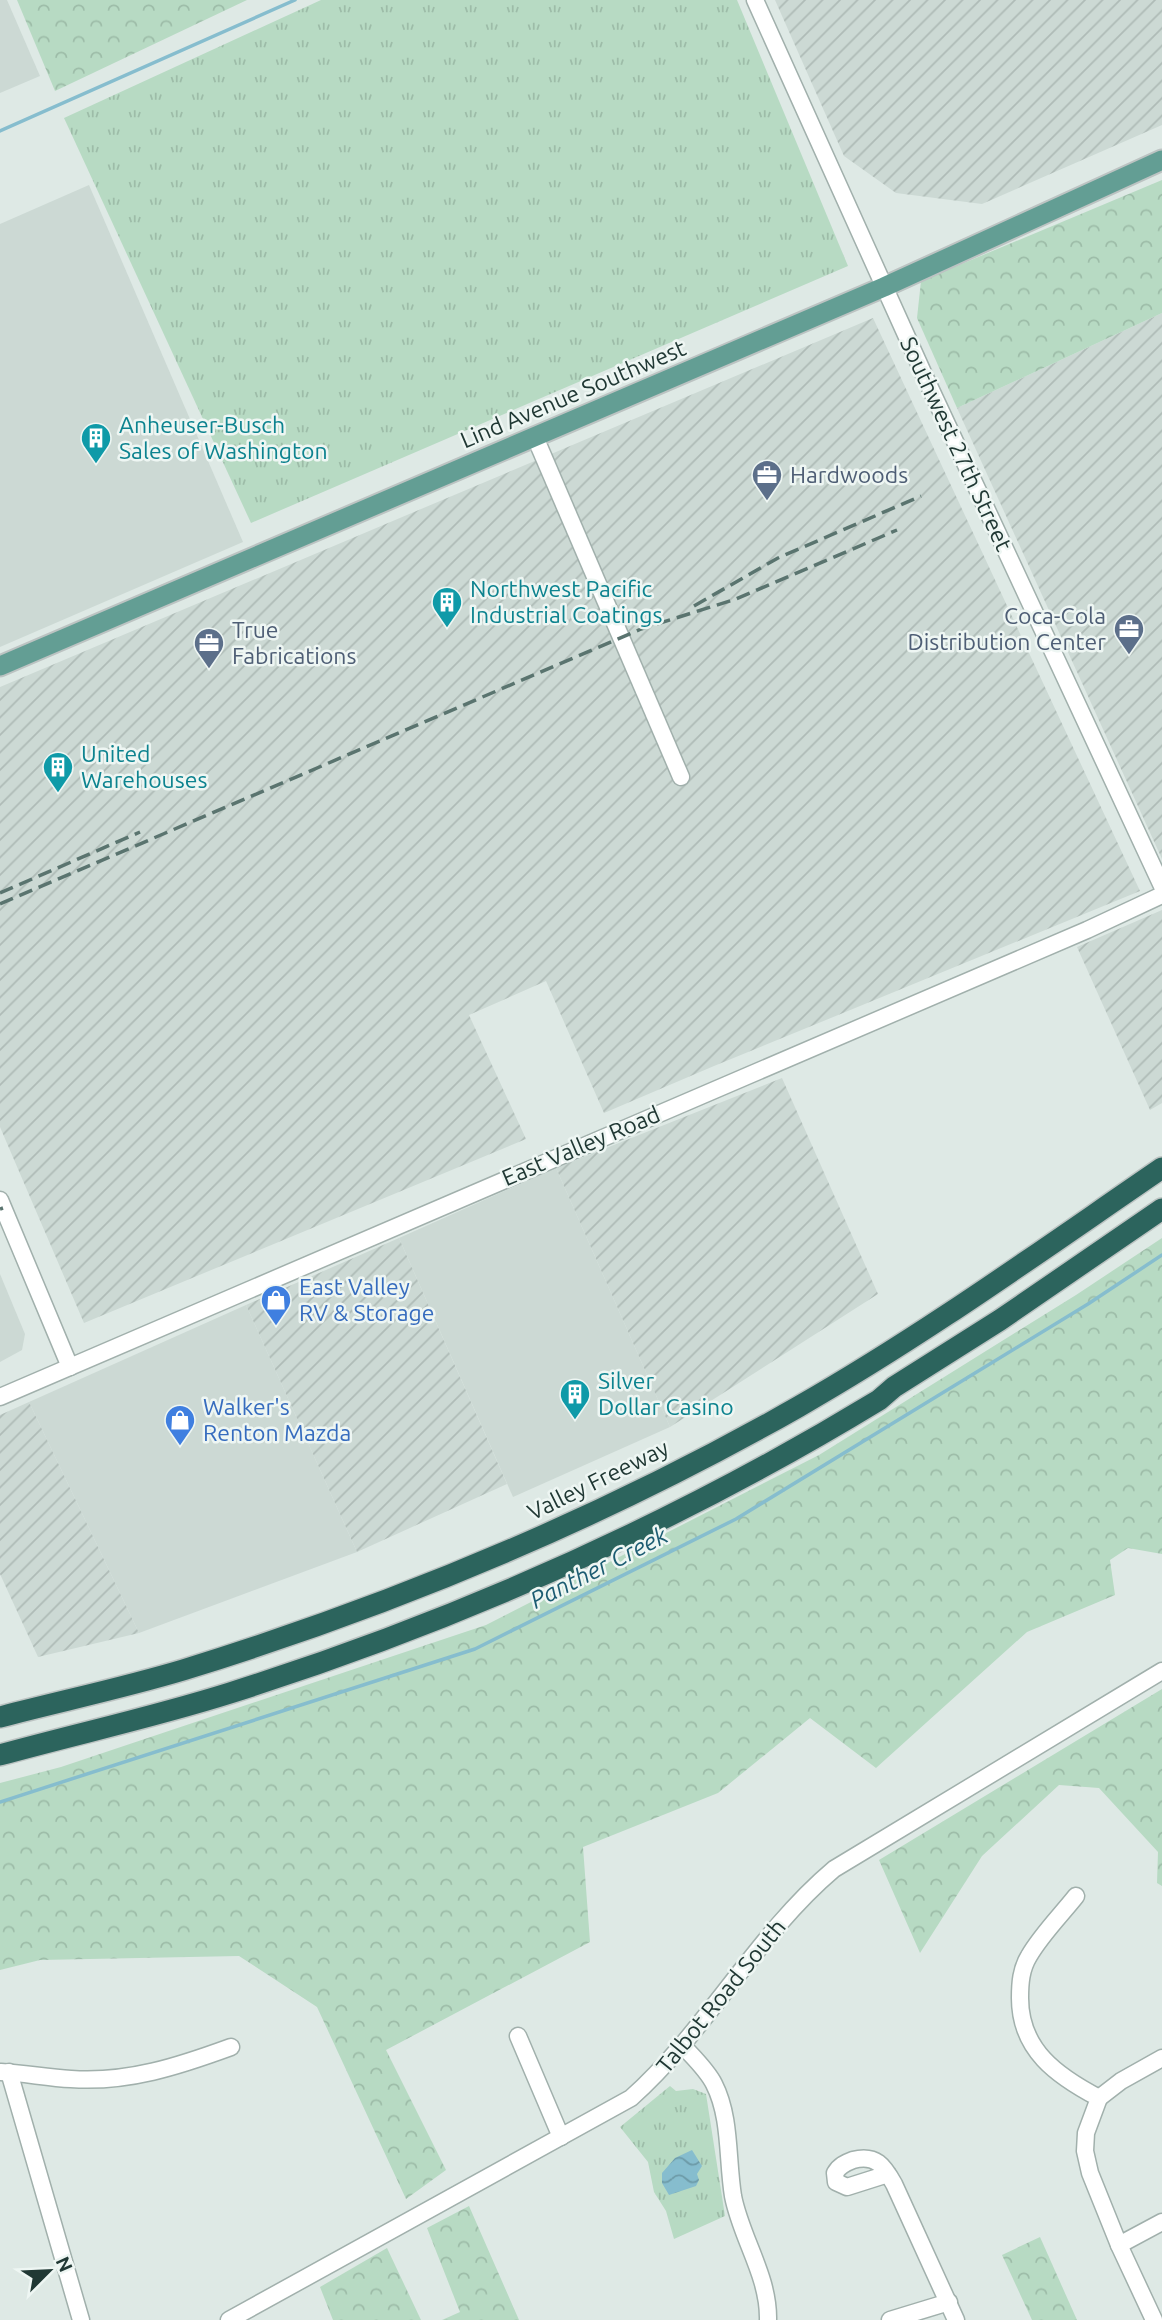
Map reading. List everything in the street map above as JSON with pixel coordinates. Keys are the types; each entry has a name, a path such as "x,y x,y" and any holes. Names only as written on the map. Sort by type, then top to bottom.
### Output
{"highway":[{"name":"Valley Freeway","path":"0,1717 180,1670 332,1621 471,1567 606,1507 668,1477 831,1388 968,1301 1162,1168"},
{"path":"0,1755 183,1707 360,1648 489,1598 634,1533 726,1487 879,1401 894,1387 1000,1320 1162,1209"},
{"path":"0,1745 228,1684 334,1648 493,1587 642,1520 740,1470 869,1395 894,1387"}],"main road":[{"name":"Lind Avenue Southwest","path":"0,666 884,288 1162,160"}],"street":[{"name":"Southwest 27th Street","path":"755,0 884,288 1162,886"},
{"path":"536,437 681,776"},
{"name":"East Valley Road","path":"0,1397 1009,961 1087,930 1162,895"},
{"path":"0,1200 70,1367"},
{"name":"Talbot Road South","path":"229,2320 631,2098 683,2046 786,1916 810,1889 834,1869 1162,1671"},
{"path":"1076,1896 1029,1955 1022,1970 1020,2010 1025,2034 1035,2050 1071,2084 1099,2098"},
{"path":"518,2036 561,2137"},
{"path":"683,2046 707,2072 718,2094 725,2122 733,2196 762,2278 768,2320"},
{"path":"81,2320 5,2072 73,2079 140,2076 231,2047"},
{"path":"1154,2320 1119,2245 1090,2173 1085,2151 1086,2133 1099,2098 1121,2081 1162,2058"},
{"path":"888,2174 956,2320"},
{"path":"1119,2245 1162,2222"},
{"path":"890,2320 949,2302"}],"shaded area":[{"path":"0,0 7,0 40,76 0,93"},
{"path":"775,0 1162,0 1162,125 982,204 896,193 844,156"},
{"path":"89,185 243,542 0,647 0,224"},
{"path":"1162,313 1162,859 957,408"},
{"path":"873,318 1140,891 604,1113 546,981 469,1015 526,1139 84,1323 0,1127 0,687"},
{"path":"1162,910 1162,1103 1150,1110 1077,947"},
{"path":"782,1078 878,1294 670,1427 556,1168"},
{"path":"556,1168 670,1427 513,1497 399,1238"},
{"path":"399,1238 507,1484 357,1552 246,1305"},
{"path":"0,1274 25,1334 22,1350 0,1362"},
{"path":"246,1305 357,1552 139,1633 29,1402"},
{"path":"29,1402 139,1633 38,1657 0,1574 0,1415"}],"green space":[{"path":"17,0 247,0 55,91"},
{"path":"321,0 737,0 848,266 251,523 64,118"},
{"path":"1162,180 1162,313 957,408 917,318 921,281"},
{"path":"1162,1238 1162,1554 1128,1548 1110,1560 1115,1595 1027,1632 876,1768 810,1718 718,1793 583,1847 590,1942 386,2050 446,2170 406,2199 317,2007 239,1956 40,1960 0,1970 0,1783 61,1767 486,1625 819,1455 1076,1295"},
{"path":"1162,1689 1162,1886 1157,1883 1158,1852 1099,1788 1059,1785 982,1856 920,1953 879,1860"},
{"path":"670,2086 676,2091 693,2089 706,2094 725,2216 674,2239 666,2211 654,2192 648,2162 620,2127"},
{"path":"469,2206 519,2320 442,2320 460,2312 427,2228"},
{"path":"1040,2237 1077,2320 1032,2320 1002,2255"},
{"path":"387,2248 421,2320 333,2320 320,2287"}],"water":[{"path":"692,2150 702,2166 697,2174 699,2180 696,2186 669,2195 662,2183 662,2173 675,2158"}],"waterway":[{"path":"0,131 295,0"},
{"name":"Panther Creek","path":"0,1802 475,1649 736,1519 1088,1304 1162,1255"}],"railway":[{"path":"694,606 778,558 921,496"},
{"path":"0,904 641,629 736,599 897,530"},
{"path":"0,893 140,832"}],"place":[{"name":"Anheuser-Busch Sales of Washington","path":"96,465"},
{"name":"Hardwoods","path":"767,502"},
{"name":"Northwest Pacific Industrial Coatings","path":"447,629"},
{"name":"Coca-Cola Distribution Center","path":"1129,656"},
{"name":"True Fabrications","path":"209,670"},
{"name":"United Warehouses","path":"58,794"},
{"name":"East Valley RV & Storage","path":"276,1327"},
{"name":"Silver Dollar Casino","path":"575,1421"},
{"name":"Walker's Renton Mazda","path":"180,1447"}]}
